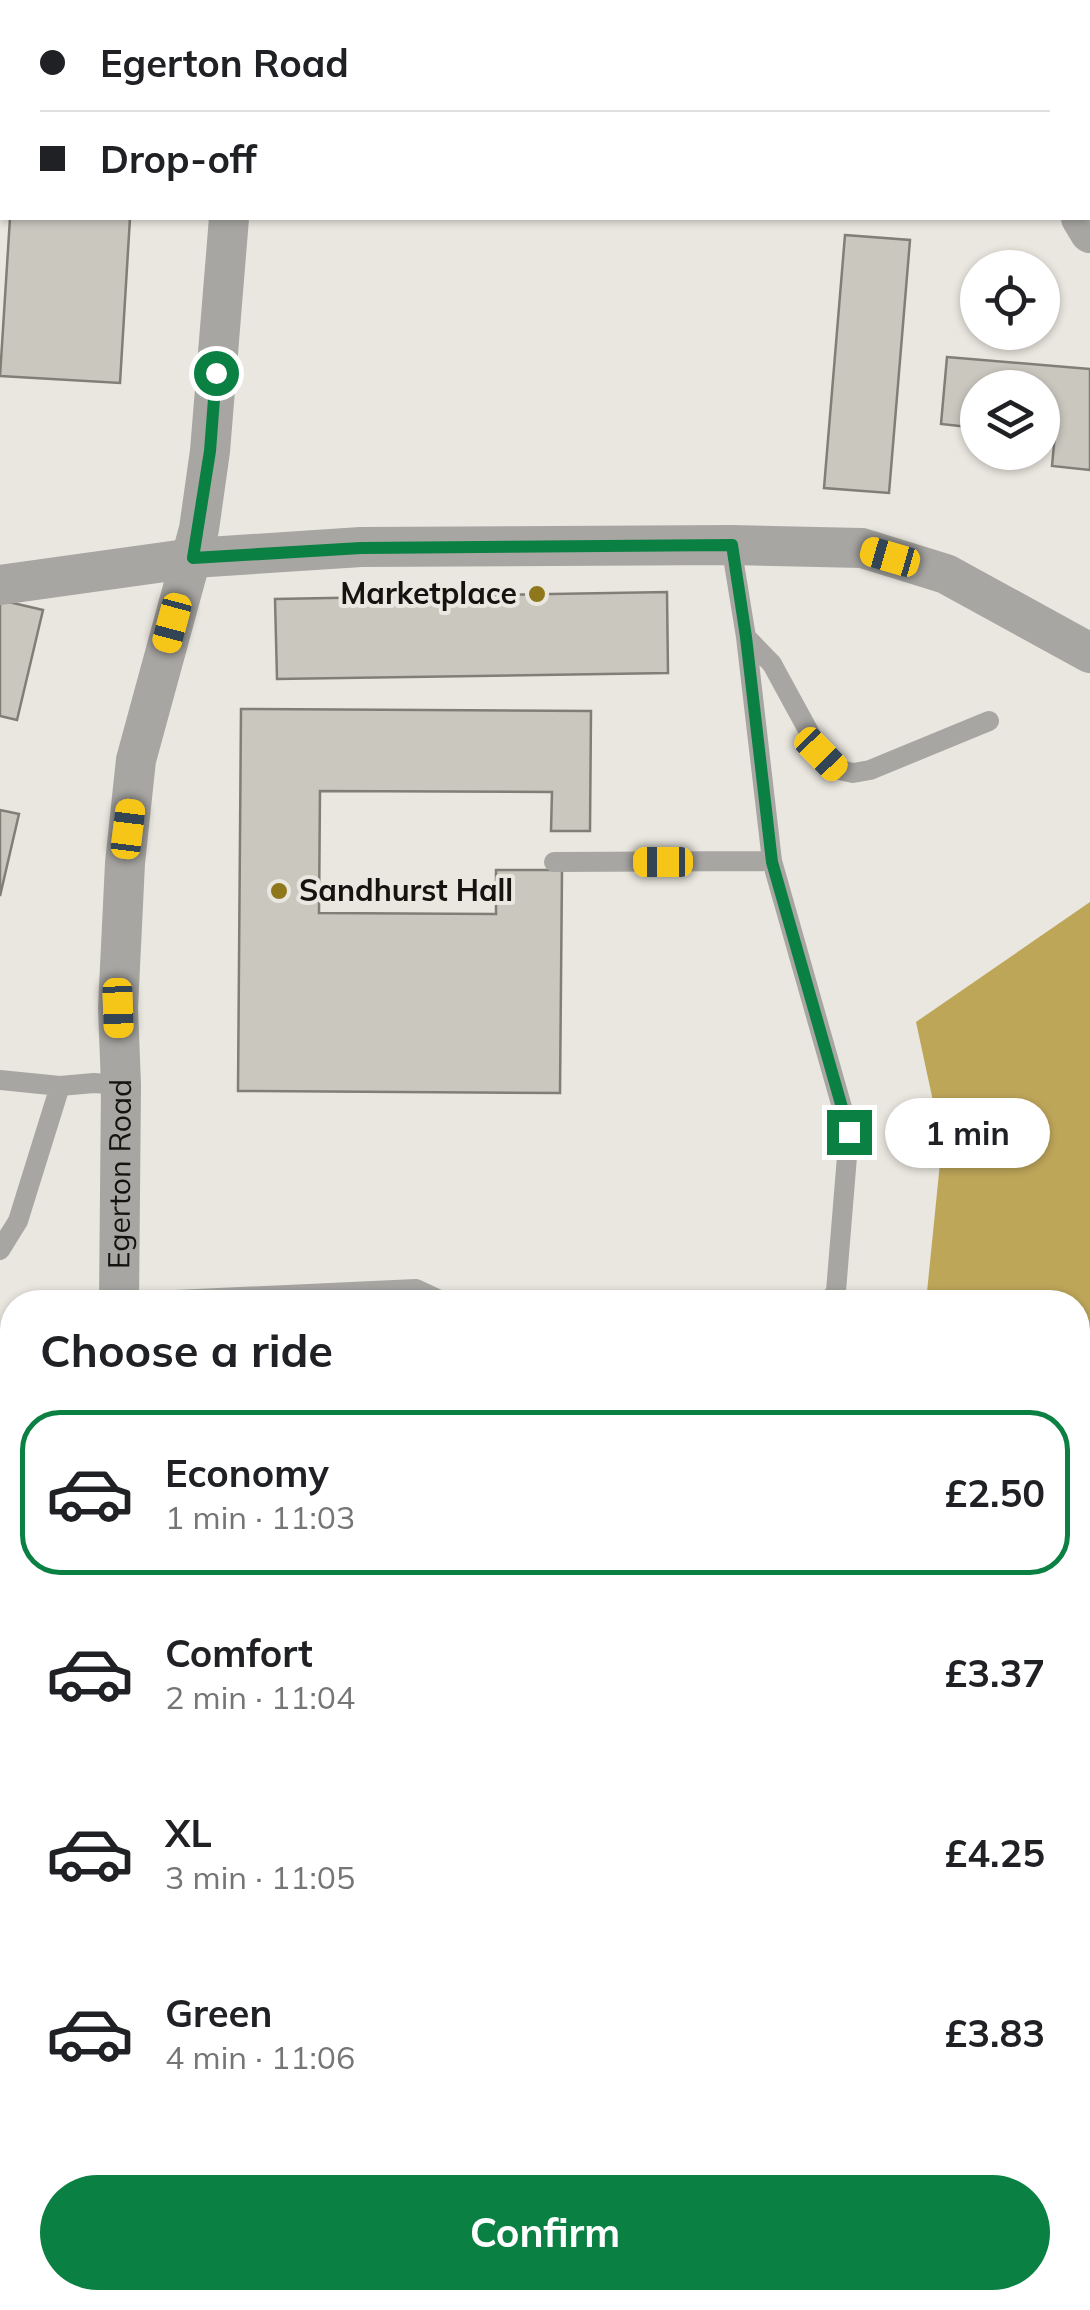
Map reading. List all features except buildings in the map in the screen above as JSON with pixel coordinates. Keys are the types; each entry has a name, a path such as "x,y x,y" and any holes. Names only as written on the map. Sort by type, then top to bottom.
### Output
{"street":[{"name":"Egerton Road","path":"119,1290 118,1008 124,881 136,760 193,558 210,451 229,220"},
{"path":"0,585 193,558 361,548 862,548 946,574 1090,653"}],"lane":[{"path":"732,545 772,862 849,1132 836,1290"},
{"path":"746,637 772,664 804,726 835,769 853,773 870,770 989,720"},
{"path":"554,862 772,862"},
{"path":"0,1080 60,1086 121,1085"},
{"path":"0,1250 18,1221 60,1086"}],"shaded area":[{"path":"1090,902 1090,1290 927,1290 942,1143 916,1022"}],"place":[{"name":"Marketplace","path":"537,594"},
{"name":"Sandhurst Hall","path":"279,891"}],"route":[{"path":"216,373 210,451 193,558 361,548 732,545 772,862 849,1132"}]}
